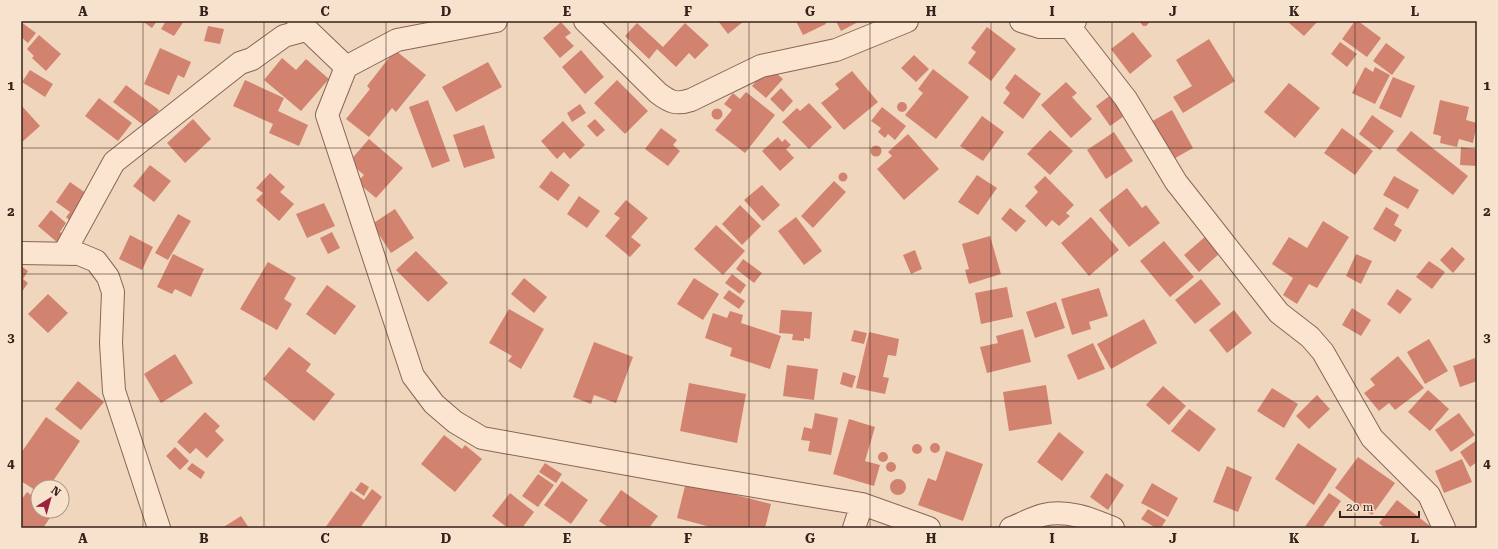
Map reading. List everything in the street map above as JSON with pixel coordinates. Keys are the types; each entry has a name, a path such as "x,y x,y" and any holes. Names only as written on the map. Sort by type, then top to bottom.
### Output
{"street":[{"path":"496,21 397,40 346,67 327,115 413,376 434,404 455,422 482,438 862,504 929,528"},
{"path":"585,21 658,93 668,101 679,104 691,100 761,66 836,50 907,21"},
{"path":"1021,21 1040,27 1072,24 1126,99 1176,182 1279,313 1310,337 1323,352 1372,438 1429,495 1444,528"},
{"path":"64,253 114,162 240,63 252,59 302,25 346,67"},
{"path":"21,253 79,254 96,261 108,277 113,292 111,343 114,391 159,528"},
{"path":"854,528 862,504"},
{"path":"1011,528 1043,515 1062,513 1088,518 1113,528"}],"building":[{"path":"142,21 157,21 152,28"},
{"path":"166,21 184,21 174,36 161,29"},
{"path":"718,21 744,21 728,34"},
{"path":"796,21 825,21 826,24 803,35"},
{"path":"836,21 860,21 841,31"},
{"path":"1139,21 1149,21 1149,23 1146,26 1143,26"},
{"path":"1290,21 1317,22 1304,36 1289,23"},
{"path":"1355,21 1358,21 1381,38 1367,57 1342,39"},
{"path":"21,22 36,33 28,43 21,37"},
{"path":"561,22 571,33 565,37 574,46 560,58 543,38"},
{"path":"637,23 663,47 685,23 709,45 695,59 689,53 676,67 657,49 649,59 625,36"},
{"path":"208,26 224,29 220,44 204,41"},
{"path":"987,27 1016,49 991,81 968,63 976,52 971,48"},
{"path":"1133,32 1152,56 1130,74 1111,49"},
{"path":"39,35 61,54 46,71 32,58 34,56 27,49"},
{"path":"1209,39 1235,81 1183,113 1173,97 1192,86 1176,60"},
{"path":"1340,42 1357,54 1347,67 1331,54"},
{"path":"1386,43 1405,57 1392,75 1373,61"},
{"path":"160,48 191,62 184,78 178,75 169,95 144,84"},
{"path":"395,50 426,75 396,112 392,108 369,137 346,119 370,89 367,86"},
{"path":"581,50 604,77 585,94 562,67"},
{"path":"914,55 929,69 916,82 901,68"},
{"path":"282,58 296,70 306,59 329,79 301,111 264,80"},
{"path":"488,62 502,87 456,112 442,87"},
{"path":"769,67 783,79 766,98 752,86"},
{"path":"1365,67 1373,72 1375,67 1390,75 1375,104 1352,93"},
{"path":"933,69 969,97 936,139 905,115 923,93 918,89"},
{"path":"30,70 53,84 45,97 22,82"},
{"path":"852,71 878,102 844,130 821,103 839,89 835,84"},
{"path":"1015,74 1041,94 1023,119 1003,103 1010,93 1005,88"},
{"path":"1393,77 1415,86 1401,118 1379,108"},
{"path":"245,80 284,98 278,111 308,125 299,146 269,133 273,124 233,106"},
{"path":"617,80 648,111 625,134 594,103"},
{"path":"1066,82 1077,93 1072,97 1092,119 1071,138 1041,105"},
{"path":"1289,83 1320,108 1295,138 1264,112"},
{"path":"126,85 159,110 146,127 113,102"},
{"path":"781,88 793,101 783,112 770,99"},
{"path":"746,92 775,115 745,153 715,130 732,110 724,104 733,93 740,99"},
{"path":"1112,94 1127,114 1110,126 1096,106"},
{"path":"99,98 132,123 118,141 85,116"},
{"path":"428,100 450,161 432,168 409,107"},
{"path":"1440,100 1469,107 1466,120 1477,123 1473,143 1459,139 1457,147 1440,143 1441,136 1433,134"},
{"path":"900,102 904,102 906,103 906,111 900,112 897,109 897,105"},
{"path":"809,103 832,127 809,149 782,122 797,108 800,111"},
{"path":"580,104 586,113 572,122 567,113"},
{"path":"21,105 40,126 21,143"},
{"path":"882,107 906,126 895,140 888,134 885,138 878,132 881,128 871,121"},
{"path":"717,108 721,110 723,114 721,118 717,120 713,118 711,114 713,110"},
{"path":"1172,110 1193,148 1170,161 1149,123"},
{"path":"1372,115 1394,131 1380,150 1359,134"},
{"path":"982,116 1004,132 983,161 960,146"},
{"path":"193,119 211,139 185,163 167,143"},
{"path":"595,119 605,130 597,137 587,126"},
{"path":"563,121 585,145 570,159 564,152 557,159 541,141"},
{"path":"484,125 495,158 464,168 453,135"},
{"path":"661,128 677,140 673,145 680,151 668,166 645,149"},
{"path":"1342,128 1373,151 1355,175 1324,153"},
{"path":"1050,130 1073,151 1050,175 1027,154"},
{"path":"1411,131 1468,176 1453,195 1396,150"},
{"path":"1114,132 1133,161 1106,179 1087,150"},
{"path":"908,134 939,169 904,200 877,169 892,156 888,152"},
{"path":"778,137 782,142 785,139 791,145 786,149 794,158 780,171 762,151"},
{"path":"369,139 403,168 376,198 357,182 364,175 349,162"},
{"path":"874,146 878,146 880,147 880,155 874,156 871,153 871,149"},
{"path":"1461,147 1477,149 1477,166 1460,165"},
{"path":"150,165 171,181 154,202 133,186"},
{"path":"551,171 570,185 558,201 539,187"},
{"path":"270,173 285,187 280,192 294,204 279,221 256,200 263,193 256,188"},
{"path":"841,173 845,173 847,177 845,181 841,181 839,179 839,175"},
{"path":"977,175 997,188 978,215 958,202"},
{"path":"1045,176 1074,205 1066,213 1070,216 1059,226 1052,220 1046,227 1025,206 1038,192 1034,187"},
{"path":"1394,176 1419,190 1408,209 1383,195"},
{"path":"834,181 846,192 813,228 801,216"},
{"path":"70,182 87,194 70,221 66,217 70,212 56,202"},
{"path":"762,185 780,205 763,221 744,200"},
{"path":"1127,188 1142,208 1146,205 1160,223 1129,247 1099,210"},
{"path":"579,196 600,211 587,228 567,214"},
{"path":"626,200 648,218 631,237 641,245 630,257 605,236 620,218 614,214"},
{"path":"324,203 335,226 307,238 296,214"},
{"path":"740,205 761,226 742,245 722,224"},
{"path":"1386,207 1399,215 1394,225 1402,230 1395,242 1373,229"},
{"path":"1010,208 1026,221 1016,232 1001,219"},
{"path":"395,209 414,238 391,253 372,224"},
{"path":"51,210 66,223 60,232 64,235 58,243 38,226"},
{"path":"178,214 191,221 168,260 155,253"},
{"path":"796,217 822,251 804,265 778,231"},
{"path":"1091,217 1119,250 1089,276 1061,243"},
{"path":"1323,221 1349,237 1317,288 1309,284 1297,304 1283,295 1293,278 1272,264 1289,237 1307,248"},
{"path":"716,225 745,251 723,275 694,249"},
{"path":"332,232 340,248 328,254 320,238"},
{"path":"130,235 153,247 142,270 119,259"},
{"path":"990,236 1001,274 969,284 965,270 969,269 962,244"},
{"path":"1206,236 1221,252 1199,272 1184,255"},
{"path":"1164,241 1194,277 1170,297 1140,261"},
{"path":"1452,247 1465,259 1453,273 1440,260"},
{"path":"915,250 922,269 911,274 903,255"},
{"path":"416,251 448,283 428,302 396,270"},
{"path":"173,254 204,269 191,297 175,289 172,294 157,287"},
{"path":"1356,254 1372,261 1361,284 1346,276"},
{"path":"743,259 762,273 754,283 736,269"},
{"path":"1429,261 1445,272 1432,289 1416,277"},
{"path":"268,262 296,278 284,299 292,304 277,330 240,309"},
{"path":"21,266 28,271 23,279 28,283 21,293"},
{"path":"732,274 746,285 740,294 725,283"},
{"path":"524,278 547,297 534,313 511,294"},
{"path":"694,278 719,294 703,320 677,304"},
{"path":"1201,279 1221,304 1195,324 1175,300"},
{"path":"327,285 356,306 335,335 306,314"},
{"path":"1007,287 1013,317 981,324 975,293"},
{"path":"1099,288 1108,316 1089,322 1091,329 1072,335 1061,299"},
{"path":"1397,289 1412,299 1400,314 1387,304"},
{"path":"729,290 745,301 739,309 723,298"},
{"path":"48,294 68,313 48,333 28,314"},
{"path":"1056,302 1065,328 1035,338 1026,312"},
{"path":"1352,308 1371,320 1361,336 1342,325"},
{"path":"509,309 544,329 521,369 508,361 512,356 489,343"},
{"path":"781,310 812,312 810,339 804,338 804,341 792,340 793,334 779,333"},
{"path":"1234,310 1252,333 1227,353 1209,330"},
{"path":"730,311 743,315 741,323 781,336 770,369 730,356 732,348 705,338 713,313 727,318"},
{"path":"1144,319 1157,343 1111,369 1097,344"},
{"path":"1023,329 1031,362 987,373 980,347 998,343 996,336"},
{"path":"854,330 867,333 864,344 851,341"},
{"path":"869,332 899,339 896,356 888,355 883,377 889,378 885,394 856,388"},
{"path":"1429,339 1448,371 1425,384 1407,352"},
{"path":"594,342 633,357 616,403 594,395 591,404 573,397"},
{"path":"1093,343 1105,369 1078,380 1067,355"},
{"path":"289,347 311,364 306,371 335,394 314,421 263,379"},
{"path":"175,354 193,383 161,403 144,374"},
{"path":"1398,356 1424,388 1395,410 1389,403 1379,411 1364,393 1375,385 1370,379"},
{"path":"1475,358 1477,364 1477,381 1460,387 1453,366"},
{"path":"787,365 818,369 814,400 783,396"},
{"path":"843,372 856,376 852,388 840,384"},
{"path":"78,381 104,402 81,430 55,409"},
{"path":"689,383 746,394 737,443 680,431"},
{"path":"1046,385 1052,424 1009,431 1003,392"},
{"path":"1163,386 1186,406 1169,425 1146,405"},
{"path":"1272,388 1298,404 1284,428 1257,411"},
{"path":"1428,390 1449,409 1430,431 1408,412"},
{"path":"1317,395 1330,409 1309,429 1296,416"},
{"path":"1189,409 1216,429 1199,452 1171,431"},
{"path":"205,412 220,426 215,431 224,440 207,458 196,448 190,454 177,442"},
{"path":"815,413 838,418 831,455 808,451 810,441 801,440 804,427 812,429"},
{"path":"1459,413 1475,435 1451,452 1435,430"},
{"path":"46,417 80,441 54,479 30,479 30,487 21,481 21,453"},
{"path":"849,419 875,427 865,461 880,465 874,486 833,474"},
{"path":"1059,432 1084,452 1062,481 1037,462"},
{"path":"444,435 462,449 465,445 482,459 455,492 421,464"},
{"path":"1477,440 1477,462 1470,467 1460,452"},
{"path":"933,443 937,443 939,444 939,452 933,453 930,450 930,446"},
{"path":"1298,443 1337,469 1314,505 1275,479"},
{"path":"915,444 919,444 922,449 919,454 915,454 912,451 912,447"},
{"path":"175,447 189,461 180,470 166,456"},
{"path":"946,451 983,464 963,521 918,505 928,478 936,481"},
{"path":"881,452 885,452 888,457 885,462 881,462 878,459 878,455"},
{"path":"1358,457 1395,483 1372,515 1335,488"},
{"path":"1462,459 1472,482 1444,493 1435,471"},
{"path":"889,462 893,462 896,467 893,472 889,472 886,469 886,465"},
{"path":"192,463 205,472 201,479 187,469"},
{"path":"545,463 562,474 556,483 539,472"},
{"path":"1227,466 1252,477 1238,512 1213,502"},
{"path":"1106,473 1124,485 1108,510 1090,497"},
{"path":"538,474 554,485 538,507 522,496"},
{"path":"895,479 901,479 906,484 904,493 901,495 895,495 890,490 890,484"},
{"path":"562,481 588,500 571,524 544,505"},
{"path":"361,482 369,487 364,496 355,490"},
{"path":"686,482 771,504 765,528 714,528 677,518"},
{"path":"1152,483 1178,498 1168,517 1141,503"},
{"path":"372,489 382,497 360,528 325,528 351,491 364,500"},
{"path":"621,490 658,516 649,528 609,528 599,521"},
{"path":"27,492 30,494 30,519 49,519 43,528 21,528 21,500"},
{"path":"510,493 534,512 522,528 508,528 492,516"},
{"path":"1329,493 1341,501 1322,528 1304,528"},
{"path":"1397,500 1430,526 1428,528 1385,528 1379,523"},
{"path":"1148,509 1166,520 1161,528 1156,528 1141,519"},
{"path":"241,516 249,528 222,528"}]}
